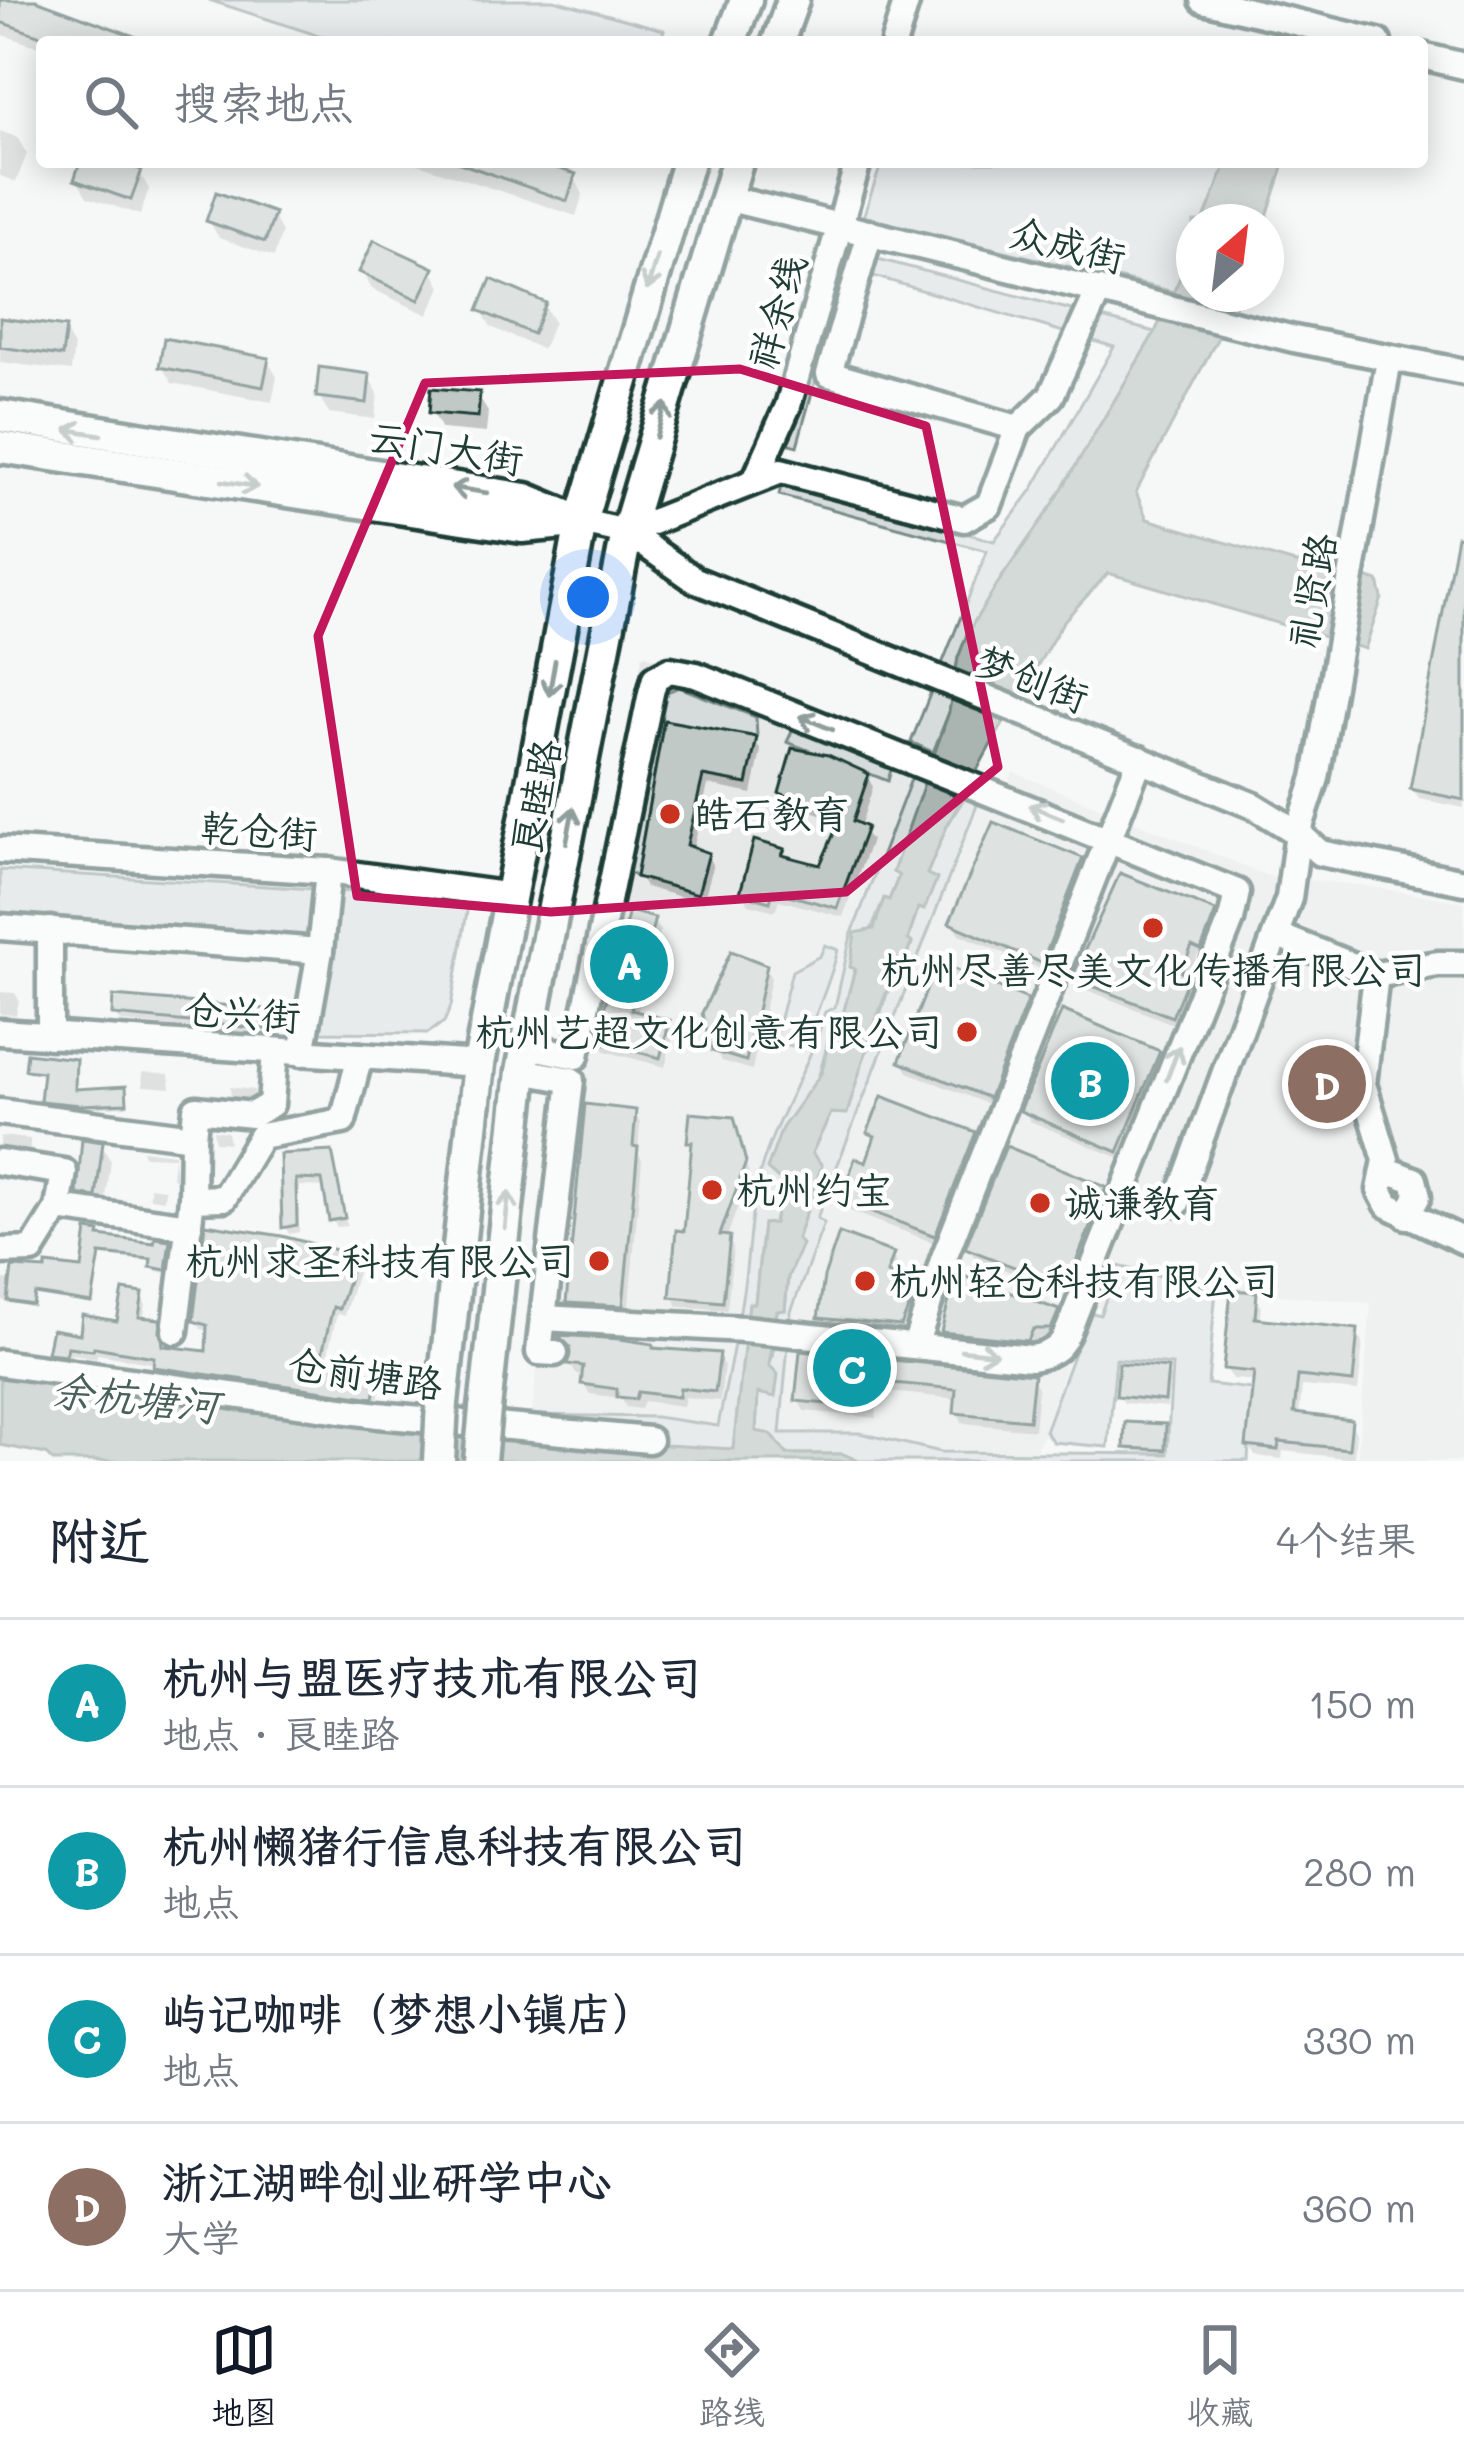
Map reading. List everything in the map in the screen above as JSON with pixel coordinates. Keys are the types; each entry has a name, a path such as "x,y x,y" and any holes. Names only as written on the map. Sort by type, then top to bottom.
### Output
{"main road":[{"path":"732,36 746,0"},
{"path":"780,36 793,0"},
{"name":"良睦路","path":"439,1461 479,1064 581,522 686,168"},
{"name":"良睦路","path":"480,1461 524,1059 627,532 734,168"},
{"name":"云门大街","path":"0,416 526,499 581,522"},
{"name":"云门大街","path":"0,447 522,527 581,522"}],"street":[{"path":"896,36 907,0"},
{"path":"1203,0 1357,36"},
{"path":"1428,57 1464,66"},
{"name":"祥余线","path":"756,478 788,406 856,168"},
{"name":"众成街","path":"726,198 1232,323 1464,372"},
{"path":"870,233 829,374 1018,428"},
{"path":"627,532 781,471 964,518 989,505 1018,428 1051,397 1099,290"},
{"name":"礼贤路","path":"1178,1203 1289,898 1298,833 1316,778 1389,358"},
{"name":"梦创街","path":"581,522 627,532 695,580 1254,806 1320,853 1464,882"},
{"path":"543,1318 744,1330 1031,1358 1051,1355 1061,1344 1231,920 1237,892 696,675 670,670 655,678 573,1068 543,1318 539,1352 555,1353"},
{"path":"915,1346 943,1260 1140,759"},
{"name":"乾仓街","path":"0,850 328,871 512,896"},
{"path":"302,1053 328,871"},
{"path":"0,927 320,951"},
{"path":"50,930 50,1036"},
{"path":"1276,935 1376,975 1464,964"},
{"path":"1376,975 1363,1084 1386,1160 1380,1190 1388,1205 1464,1241"},
{"name":"仓兴街","path":"0,1032 479,1064"},
{"path":"175,1330 192,1199 196,1109 252,1115 272,1104 274,1051"},
{"path":"192,1199 224,1198 261,1136 343,1121 360,1057"},
{"path":"524,1059 573,1068"},
{"path":"0,1112 194,1137"},
{"path":"0,1162 64,1172 58,1208 32,1250 0,1251"},
{"path":"58,1208 189,1226"},
{"name":"仓前塘路","path":"0,1364 378,1415 649,1440"}],"highlighted area":[{"path":"740,369 926,426 998,767 846,892 551,912 357,896 318,636 425,383"}],"shaded area":[{"path":"209,0 554,0 664,30 662,36 320,36"},
{"path":"880,168 1225,168 1210,204 1176,204 1175,292 863,217"},
{"path":"844,250 1155,332 1053,504 968,632 958,658 949,712 933,752 911,742 987,551 779,495 782,482 994,541 1032,490 1114,347 847,268 797,446 786,443"},
{"path":"643,654 1004,796 1013,772 1271,877 1464,902 1464,1461 1357,1461 1371,1303 1216,1289 1119,1266 1101,1309 1086,1304 1034,1454 941,1452 860,1433 771,1434 656,1417 532,1415 574,983"},
{"path":"679,687 756,717 757,737 664,721 636,877 622,868 657,696"},
{"path":"796,723 892,766 888,781 787,742"},
{"path":"913,774 926,780 893,872 899,875 855,969 842,1019 833,1017 774,1224 763,1224 733,1450 530,1437 532,1415 656,1417 718,1426 763,1163 825,1012 835,1007 851,936"},
{"path":"965,797 979,800 817,1218 824,1223 791,1312 780,1433 860,1433 941,1452 1167,1454 1172,1365 1116,1359 1108,1447 1053,1442 1045,1431 1089,1312 1100,1315 1118,1266 1216,1289 1208,1384 1252,1389 1248,1461 859,1461 843,1454 787,1454 756,1431 758,1393 762,1393 773,1353 777,1310 785,1310 788,1277 801,1244 797,1240 822,1165 811,1153 831,1113 846,1114 892,979 912,943 908,940 918,908 936,878 927,874"},
{"path":"0,870 314,889 313,942 0,920"},
{"path":"339,891 469,900 451,1006 444,1022 428,1033 315,1032"},
{"path":"825,945 838,950 803,1049 774,1041 792,971 820,956"}],"water":[{"path":"1225,168 1283,168 1271,204 1210,204"},
{"name":"余杭塘河","path":"1176,286 1176,312 1231,312 1136,492 1147,519 1295,563 1327,565 1378,581 1382,598 1365,649 1108,573 1063,622 947,826 927,874 937,879 924,910 918,908 908,940 912,942 889,985 847,1114 831,1113 812,1153 822,1165 797,1239 802,1244 788,1277 785,1310 777,1311 769,1365 778,1374 775,1397 758,1393 756,1431 771,1434 787,1454 843,1454 859,1461 53,1461 46,1454 0,1445 0,1370 530,1437 733,1449 763,1224 774,1223 782,1182 767,1169 782,1128 822,1072 833,1017 842,1018 855,969 850,967 855,933 874,929 884,898 889,900 899,876 893,872 949,712 958,658 968,632 1053,504 1155,332"}],"building":[{"path":"0,0 36,0 134,36 41,36 0,22"},
{"path":"78,168 142,170 131,200 74,180"},
{"path":"474,168 557,168 576,174 567,201"},
{"path":"216,192 275,213 265,242 206,221"},
{"path":"374,240 434,268 419,300 359,272"},
{"path":"491,279 546,303 533,334 478,310"},
{"path":"0,318 66,327 62,356 0,347"},
{"path":"164,338 269,358 263,387 159,367"},
{"path":"319,367 370,374 367,403 316,397"},
{"path":"431,388 480,392 478,417 429,413"},
{"path":"1457,536 1464,537 1464,800 1410,789"},
{"name":"皓石教育","path":"664,720 757,737 747,784 703,776 687,845 709,853 698,894 636,877"},
{"path":"792,748 828,755 869,774 853,821 867,827 837,908 773,891 770,902 740,893 754,840 785,849 782,855 820,865 842,815 779,793"},
{"path":"993,822 1083,858 1042,963 949,923"},
{"name":"杭州尽善尽美文化传播有限公司","path":"1120,873 1216,911 1201,950 1192,946 1181,972 1189,976 1172,1017 1072,978"},
{"path":"629,911 655,918 631,1010 670,1020 660,1058 596,1041"},
{"path":"731,951 767,965 746,1061 712,1051 702,1013"},
{"name":"杭州艺超文化创意有限公司","path":"937,962 1028,999 989,1098 899,1062"},
{"path":"113,996 280,1010 278,1030 112,1015"},
{"path":"1062,1010 1160,1051 1118,1152 1020,1111"},
{"path":"27,1053 76,1059 75,1089 126,1086 127,1103 40,1101 43,1072 25,1070"},
{"path":"882,1096 976,1132 935,1236 841,1200 855,1158 866,1162 875,1136 867,1133"},
{"path":"585,1104 636,1110 633,1146 638,1147 623,1306 566,1303"},
{"path":"690,1113 734,1117 746,1162 720,1235 730,1236 723,1302 670,1297 676,1230 684,1231"},
{"path":"82,1139 103,1142 96,1197 77,1194"},
{"name":"诚谦教育","path":"1006,1146 1106,1187 1066,1287 965,1248"},
{"path":"332,1151 345,1218 329,1221 322,1180 296,1179 297,1225 282,1228 280,1154"},
{"path":"205,1224 282,1236 356,1255 339,1309 333,1307 321,1358 378,1375 374,1398 153,1367 154,1357 94,1347 68,1347 66,1355 47,1353 52,1329 80,1334 82,1315 117,1321 123,1290 143,1293 139,1317 160,1319 163,1346 206,1351 207,1325 193,1321"},
{"path":"87,1230 100,1232 99,1236 154,1243 155,1238 170,1240 166,1270 150,1267 151,1259 100,1254 92,1303 35,1294 33,1305 8,1301 12,1267 82,1268"},
{"name":"杭州轻仓科技有限公司","path":"839,1233 894,1253 887,1273 918,1285 901,1326 818,1318 824,1277"},
{"path":"956,1273 1059,1310 1051,1329 1033,1329 1028,1341 941,1332"},
{"path":"1231,1290 1257,1292 1255,1318 1358,1329 1353,1382 1298,1376 1294,1413 1352,1420 1349,1449 1279,1442 1278,1450 1246,1446 1254,1372 1223,1369"},
{"path":"558,1335 720,1353 715,1392 680,1388 679,1397 638,1392 636,1399 617,1397 617,1389 581,1384 583,1366 567,1364 570,1347"},
{"path":"800,1351 1034,1374 1029,1420 954,1413 956,1389 904,1384 874,1382 871,1408 795,1401"},
{"path":"1119,1363 1168,1368 1165,1401 1116,1396"},
{"path":"1125,1422 1166,1424 1165,1450 1124,1448"}],"place":[{"name":"皓石教育","path":"670,814"},
{"name":"杭州尽善尽美文化传播有限公司","path":"1153,928"},
{"name":"杭州与盟医疗技术有限公司","path":"629,964"},
{"name":"杭州艺超文化创意有限公司","path":"967,1032"},
{"name":"杭州懒猪行信息科技有限公司","path":"1090,1081"},
{"name":"浙江湖畔创业研学中心","path":"1327,1084"},
{"name":"杭州约宝","path":"712,1190"},
{"name":"诚谦教育","path":"1040,1203"},
{"name":"杭州求圣科技有限公司","path":"599,1261"},
{"name":"杭州轻仓科技有限公司","path":"865,1281"},
{"name":"屿记咖啡（梦想小镇店）","path":"852,1368"}]}
